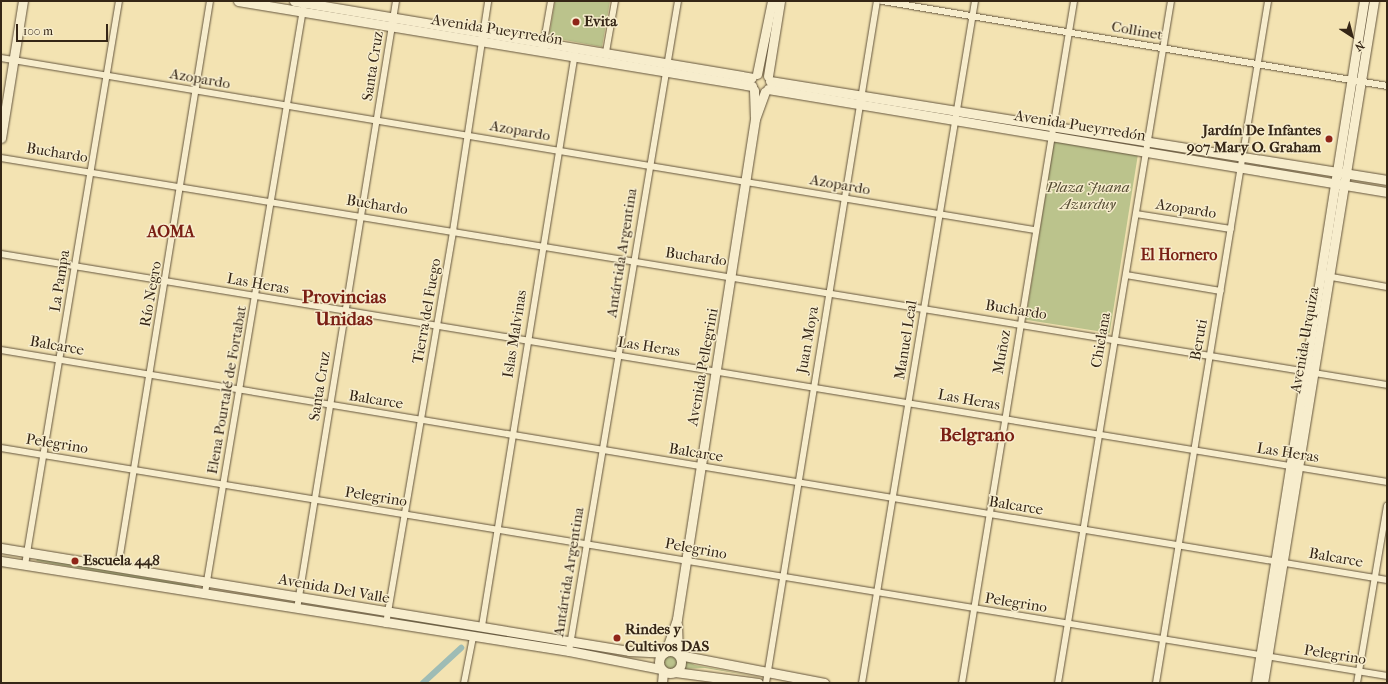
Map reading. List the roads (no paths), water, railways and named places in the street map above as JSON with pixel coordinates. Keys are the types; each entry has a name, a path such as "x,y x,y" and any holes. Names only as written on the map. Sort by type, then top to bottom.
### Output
{"main road":[{"path":"1,138 23,1"},
{"name":"Avenida Pueyrredón","path":"238,1 301,4 393,22 483,43 543,46"},
{"name":"Avenida Pellegrini","path":"674,672 678,655 677,619 716,370 733,276 755,119 754,82 772,1"},
{"name":"Avenida Pellegrini","path":"755,119 768,85 780,1"},
{"name":"Avenida Urquiza","path":"1340,172 1350,80 1364,1"},
{"name":"Avenida Urquiza","path":"1263,683 1263,657 1277,561 1326,276 1338,184 1360,82 1374,1"},
{"name":"Avenida Pueyrredón","path":"393,22 483,33 543,46 754,82"},
{"name":"Avenida Pueyrredón","path":"575,51 606,52 666,67"},
{"path":"754,82 768,85"},
{"path":"754,82 768,85"},
{"name":"Avenida Pueyrredón","path":"768,85 860,100 955,120 1387,192"},
{"name":"Avenida Pueyrredón","path":"860,100 956,109 1387,180"},
{"name":"Avenida Del Valle","path":"1,548 389,613 571,640 629,651 665,652 678,655"},
{"name":"Avenida Del Valle","path":"1,561 205,593 386,624 569,651 674,672"},
{"name":"Avenida Pellegrini","path":"662,670 665,652 677,619"},
{"path":"678,655 824,683"},
{"path":"1256,683 1263,657"},
{"path":"662,670 662,683"},
{"path":"671,683 674,672 758,683"}],"street":[{"name":"La Pampa","path":"25,565 61,360 119,1"},
{"name":"Río Negro","path":"118,567 149,375 183,186 210,1"},
{"name":"Santa Cruz","path":"297,609 363,216 396,1"},
{"name":"Tierra del Fuego","path":"386,624 406,515 469,136 488,1"},
{"path":"543,46 551,1"},
{"path":"606,52 614,1"},
{"name":"Antártida Argentina","path":"569,651 635,261 649,166 678,1"},
{"name":"Juan Moya","path":"766,683 877,1"},
{"name":"Collinet","path":"882,1 973,18 1069,32 1387,86"},
{"name":"Manuel Leal","path":"862,683 909,403 938,214 975,1"},
{"name":"Muñoz","path":"962,683 972,609 1034,230 1074,1"},
{"name":"Chiclana","path":"1058,683 1113,340 1126,275 1171,1"},
{"name":"Beruti","path":"1156,683 1192,451 1221,291 1268,1"},
{"name":"Elena Pourtalé de Fortabat","path":"205,593 289,108 301,4"},
{"name":"Islas Malvinas","path":"482,626 496,530 542,246 560,152 575,51"},
{"name":"Azopardo","path":"1,58 289,108 746,181 844,199 1034,230"},
{"name":"Buchardo","path":"1,158 183,186 635,261 830,291 1113,340 1387,385"},
{"name":"Azopardo","path":"1136,214 1231,229"},
{"name":"Las Heras","path":"1,254 437,327 716,370 1192,451 1387,482"},
{"path":"1126,275 1221,291"},
{"path":"1326,276 1387,287"},
{"name":"Balcarce","path":"1,350 330,406 798,483 893,497 988,515 1178,544 1387,580"},
{"name":"Pelegrino","path":"1,448 686,560 783,578 972,609 1162,638 1263,657 1387,676"},
{"path":"1357,683 1387,506"},
{"path":"464,683 473,637"}],"waterway":[{"path":"423,683 461,648"}],"place":[{"name":"Evita","path":"576,22"},
{"name":"Jardín De Infantes 907 Mary O. Graham","path":"1329,139"},
{"name":"Escuela 448","path":"75,561"},
{"name":"Rindes y Cultivos DAS","path":"617,638"}],"district":[{"name":"AOMA","path":"171,232"},
{"name":"El Hornero","path":"1179,255"},
{"name":"Provincias Unidas","path":"344,309"},
{"name":"Belgrano","path":"977,436"}],"park label":[{"name":"Plaza Juana Azurduy","path":"1088,196"}]}
